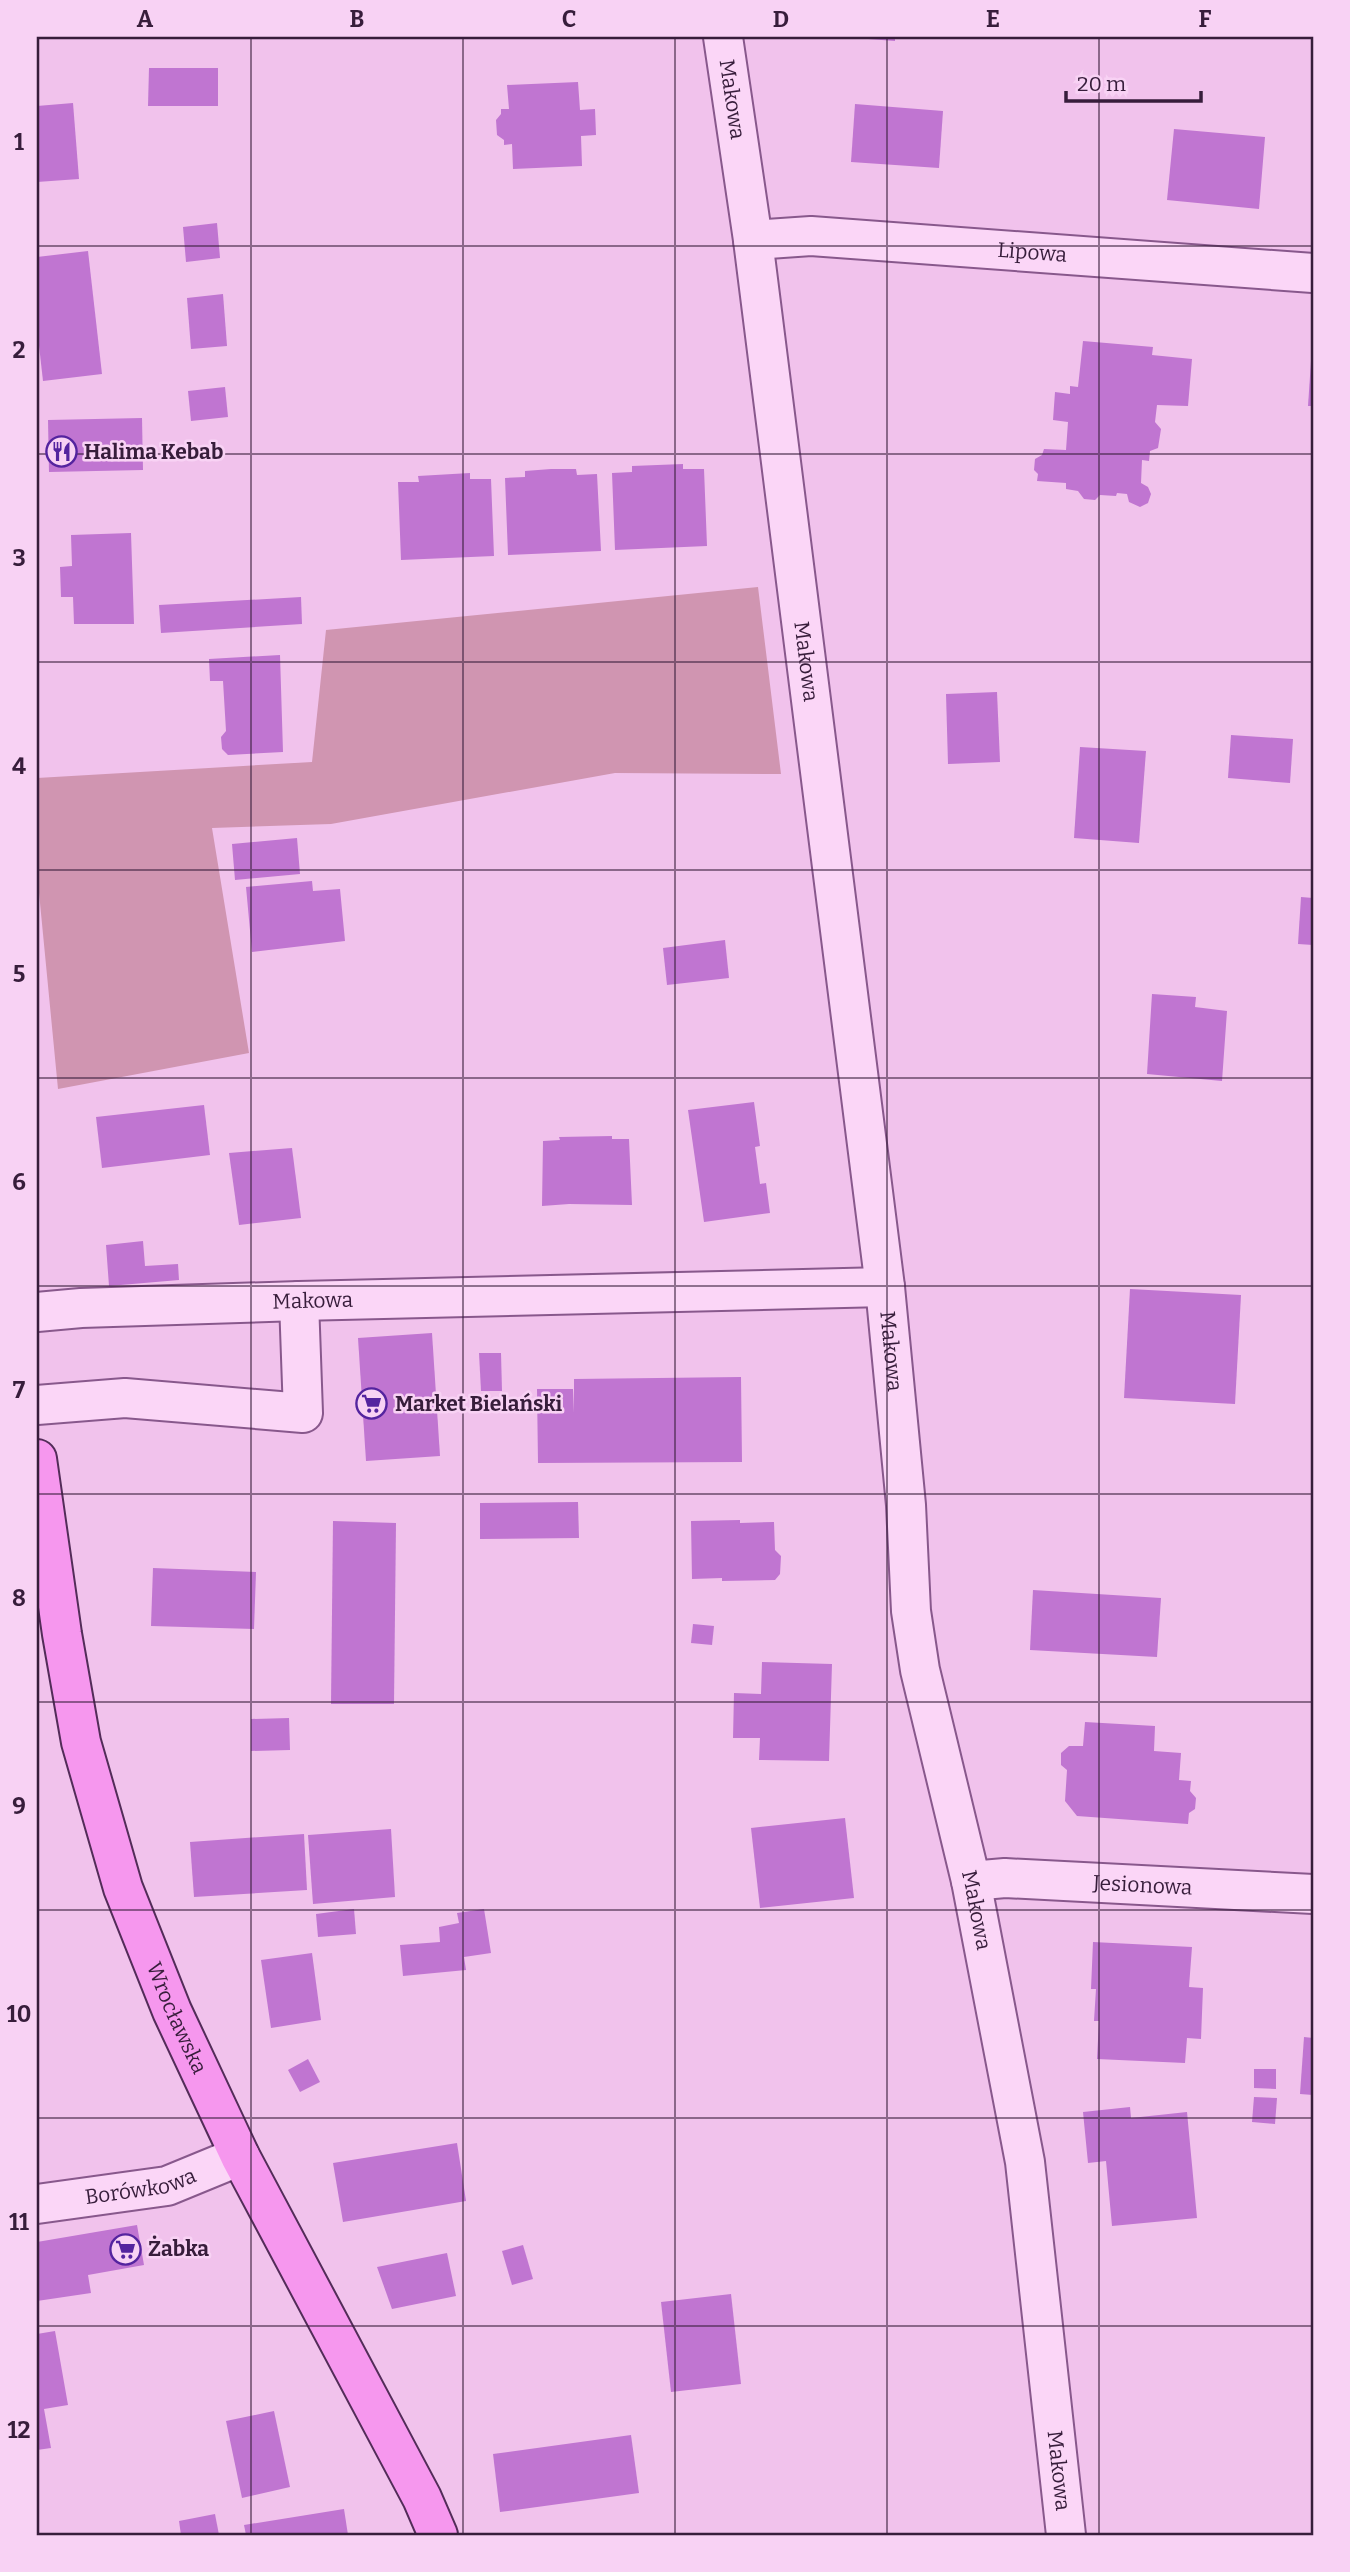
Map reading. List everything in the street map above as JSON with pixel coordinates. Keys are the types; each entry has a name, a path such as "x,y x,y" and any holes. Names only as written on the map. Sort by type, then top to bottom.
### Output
{"main road":[{"name":"Wrocławska","path":"37,1458 62,1634 81,1742 123,1888 172,2011 240,2156 422,2498 438,2535"}],"street":[{"name":"Makowa","path":"723,37 752,240 885,1287 906,1505 911,1611 920,1670 971,1881 1025,2162 1066,2535"},
{"name":"Lipowa","path":"752,240 811,236 1313,273"},
{"name":"Makowa","path":"37,1312 81,1308 299,1301 885,1287"},
{"path":"37,1405 125,1398 303,1413 299,1301"},
{"name":"Jesionowa","path":"971,1881 1005,1878 1313,1894"},
{"name":"Borówkowa","path":"37,2204 167,2186 240,2156"}],"shaded area":[{"path":"758,587 781,774 615,773 331,824 212,828 249,1053 58,1089 37,872 37,778 312,762 326,630"}],"building":[{"path":"895,37 895,41 868,39"},
{"path":"149,68 218,68 218,106 148,106"},
{"path":"578,82 580,110 595,109 596,135 581,136 582,166 513,169 512,144 504,145 504,140 497,135 496,120 501,109 509,109 507,85"},
{"path":"73,103 79,179 37,182 37,106"},
{"path":"855,104 943,111 939,168 851,162"},
{"path":"1174,129 1265,137 1259,209 1167,200"},
{"path":"217,223 220,258 186,262 183,227"},
{"path":"88,251 102,374 43,381 37,328 37,257"},
{"path":"223,294 227,346 191,349 187,298"},
{"path":"1083,341 1153,347 1152,355 1192,359 1188,406 1157,405 1155,422 1161,429 1158,448 1150,451 1149,461 1142,460 1141,483 1148,487 1151,494 1148,503 1140,507 1129,502 1127,494 1100,495 1095,500 1084,499 1078,491 1066,489 1066,483 1037,481 1035,459 1042,455 1044,449 1066,450 1068,422 1053,420 1055,392 1070,394 1070,386 1078,387"},
{"path":"1311,361 1313,406 1308,406"},
{"path":"225,387 228,417 191,421 188,391"},
{"path":"142,418 143,470 49,472 48,420"},
{"path":"683,464 683,469 704,469 707,546 615,550 612,473 632,472 632,466"},
{"path":"576,469 577,475 597,474 601,551 508,555 505,478 525,477 525,471"},
{"path":"470,473 470,479 491,479 494,556 401,560 398,482 419,482 418,476"},
{"path":"131,533 134,624 74,624 73,597 61,597 60,567 72,566 71,535"},
{"path":"301,597 302,624 161,633 159,605"},
{"path":"280,655 283,752 228,755 222,749 221,737 226,731 223,681 210,681 209,659"},
{"path":"997,692 1000,762 948,764 946,694"},
{"path":"1231,735 1293,739 1290,783 1228,778"},
{"path":"1080,747 1146,751 1139,843 1074,838"},
{"path":"297,838 300,874 235,880 232,844"},
{"path":"312,881 313,891 340,889 345,941 252,952 246,887"},
{"path":"1301,897 1313,898 1313,945 1298,944"},
{"path":"725,940 729,978 667,985 663,948"},
{"path":"1152,994 1196,997 1195,1007 1227,1011 1222,1081 1147,1074"},
{"path":"754,1102 760,1146 755,1147 760,1184 766,1183 770,1213 704,1222 688,1110"},
{"path":"204,1105 210,1155 102,1168 96,1117"},
{"path":"612,1136 612,1139 629,1139 632,1205 542,1206 543,1141 560,1140 559,1137"},
{"path":"292,1148 301,1218 239,1225 229,1153"},
{"path":"143,1241 145,1266 178,1264 179,1280 109,1286 106,1245"},
{"path":"1130,1289 1241,1295 1235,1404 1124,1398"},
{"path":"432,1333 440,1456 366,1461 358,1338"},
{"path":"479,1353 501,1353 502,1391 481,1391"},
{"path":"741,1377 742,1462 538,1463 537,1389 573,1389 574,1413 574,1379"},
{"path":"578,1502 579,1538 480,1539 480,1503"},
{"path":"740,1520 740,1523 774,1522 775,1550 781,1556 780,1574 775,1580 692,1579 691,1521"},
{"path":"333,1521 396,1523 394,1704 331,1704"},
{"path":"153,1568 256,1572 254,1629 151,1626"},
{"path":"1033,1590 1161,1598 1157,1657 1030,1650"},
{"path":"693,1624 714,1626 712,1645 691,1643"},
{"path":"762,1662 832,1664 829,1761 759,1760 760,1738 733,1738 734,1693 761,1694"},
{"path":"289,1718 290,1750 251,1751 251,1719"},
{"path":"1085,1722 1155,1726 1154,1751 1181,1753 1179,1780 1191,1781 1190,1791 1196,1798 1195,1809 1189,1813 1188,1824 1077,1816 1065,1801 1067,1770 1061,1765 1061,1753 1069,1746 1083,1746"},
{"path":"845,1818 854,1898 760,1908 751,1828"},
{"path":"391,1829 395,1897 313,1904 308,1835"},
{"path":"304,1834 307,1890 194,1897 190,1842"},
{"path":"354,1909 356,1934 318,1937 316,1914"},
{"path":"484,1909 491,1953 464,1957 466,1970 403,1976 400,1945 440,1942 439,1927 459,1923 457,1913"},
{"path":"1093,1942 1192,1947 1189,1987 1203,1988 1201,2039 1187,2038 1185,2063 1097,2059 1099,2021 1094,2021 1096,1989 1091,1989"},
{"path":"312,1953 321,2020 271,2028 261,1960"},
{"path":"1304,2037 1313,2038 1313,2095 1300,2094"},
{"path":"308,2059 320,2082 300,2092 288,2070"},
{"path":"1254,2069 1276,2069 1276,2089 1254,2088"},
{"path":"1254,2097 1277,2098 1275,2124 1252,2122"},
{"path":"1130,2107 1131,2118 1187,2112 1197,2218 1112,2226 1106,2161 1088,2163 1083,2112"},
{"path":"457,2143 466,2201 343,2222 333,2163"},
{"path":"137,2225 144,2265 88,2275 91,2293 37,2301 37,2242"},
{"path":"523,2245 533,2279 512,2285 502,2251"},
{"path":"447,2253 456,2296 392,2309 377,2267"},
{"path":"731,2294 741,2384 671,2392 661,2302"},
{"path":"55,2331 68,2405 44,2409 51,2448 37,2450 37,2334"},
{"path":"274,2411 290,2487 242,2498 226,2421"},
{"path":"631,2435 639,2493 500,2512 493,2454"},
{"path":"344,2509 348,2535 246,2535 244,2525"},
{"path":"215,2514 219,2535 181,2535 179,2521"}],"place":[{"name":"Halima Kebab","path":"61,452"},
{"name":"Market Bielański","path":"372,1404"},
{"name":"Żabka","path":"125,2249"}]}
